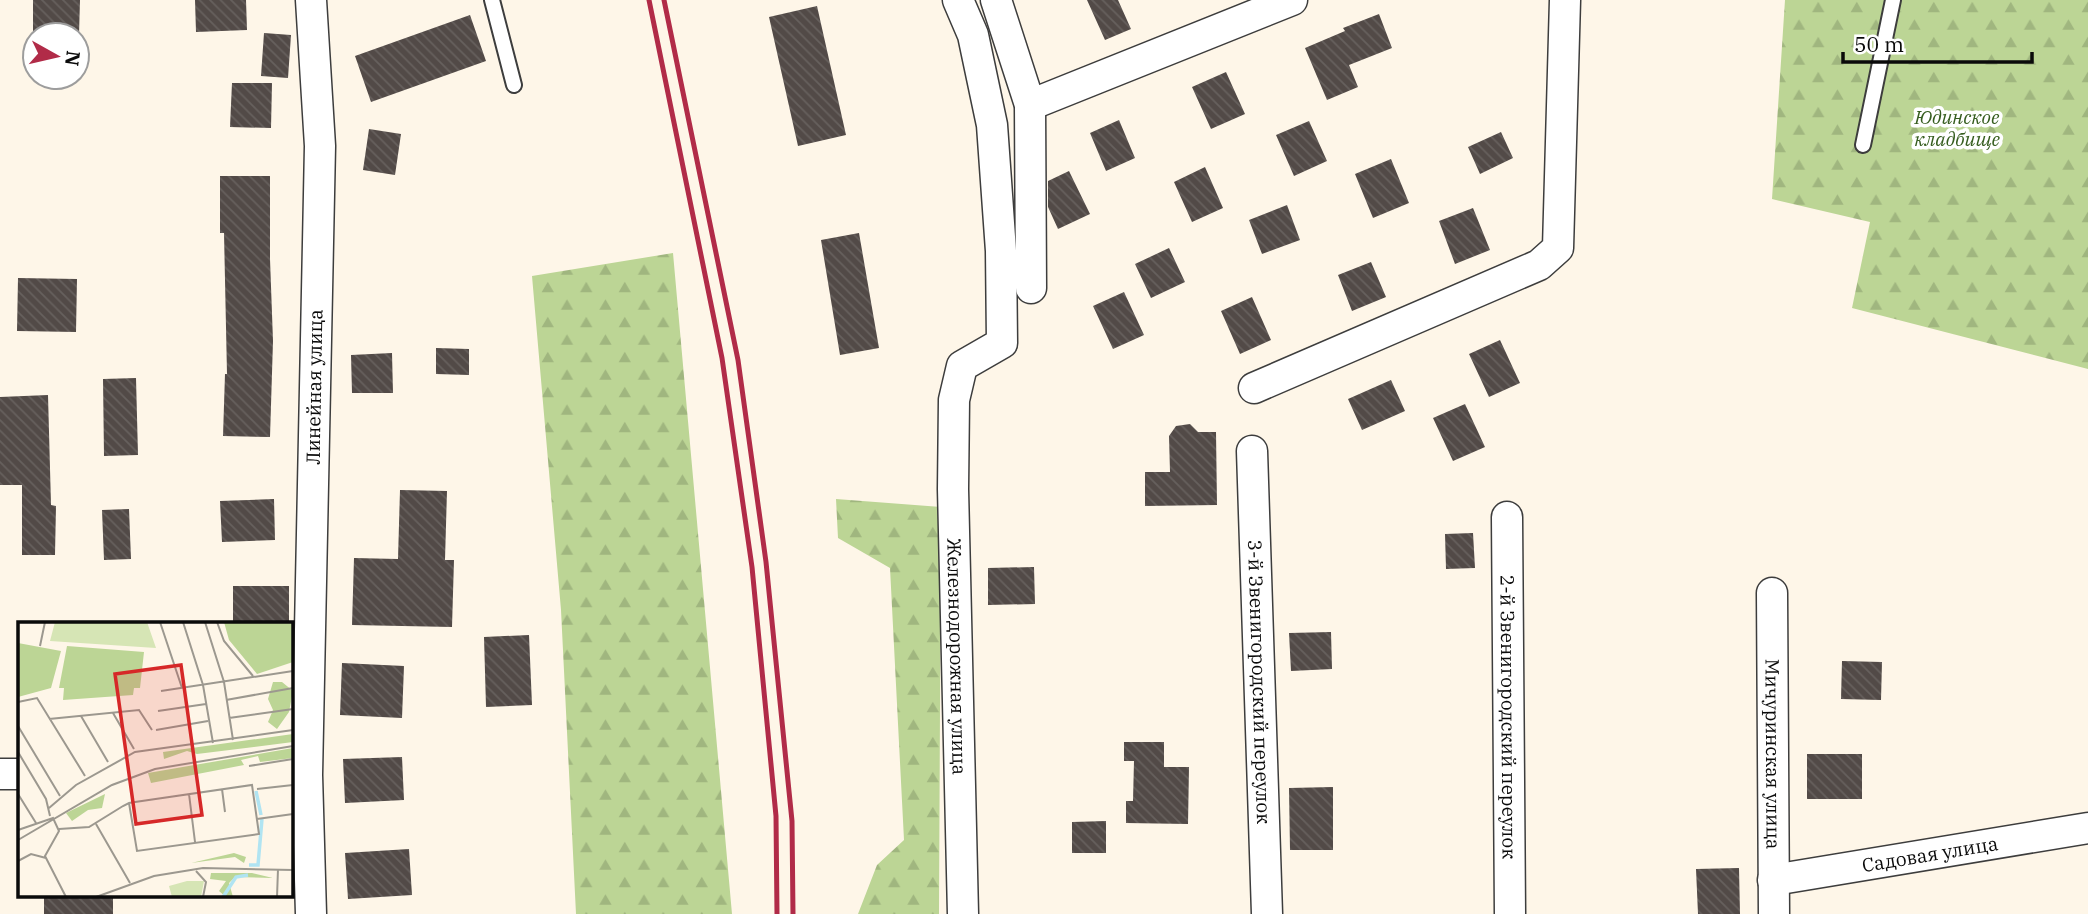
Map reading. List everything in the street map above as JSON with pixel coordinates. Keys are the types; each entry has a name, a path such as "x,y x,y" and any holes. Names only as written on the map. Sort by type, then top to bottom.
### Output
{"street":[{"name":"Линейная улица","path":"311,0 320,146 299,775 311,914"},
{"name":"Железнодорожная улица","path":"958,0 973,35 992,125 1001,251 1003,343 962,366 954,400 953,489 963,914"},
{"path":"996,0 1030,105 1031,288"},
{"path":"1030,105 1246,13 1292,0"},
{"path":"1254,388 1539,265 1558,248 1565,0"},
{"name":"3-й Звенигородский переулок","path":"1252,451 1267,914"},
{"name":"2-й Звенигородский переулок","path":"1507,517 1510,914"},
{"name":"Мичуринская улица","path":"1772,593 1774,914"},
{"path":"0,774 18,774"},
{"name":"Садовая улица","path":"1773,880 2088,828"}],"lane":[{"path":"492,0 514,85"},
{"path":"1863,145 1893,0"}],"green space":[{"name":"Юдинское кладбище","path":"1785,0 2088,0 2088,369 1852,308 1870,222 1772,199"},
{"path":"673,253 732,914 576,914 561,610 532,276"},
{"path":"836,499 941,507 939,914 858,914 877,865 904,840 890,568 838,538"}],"building":[{"path":"33,0 80,0 79,21 33,21"},
{"path":"195,0 246,0 247,30 196,32"},
{"path":"1087,0 1118,0 1131,29 1105,40"},
{"path":"817,6 846,135 798,146 769,17"},
{"path":"1379,14 1392,48 1349,65 1358,87 1327,100 1305,48 1345,31 1343,28"},
{"path":"470,15 486,61 371,102 355,56"},
{"path":"264,33 291,35 288,78 261,76"},
{"path":"1226,72 1245,114 1211,129 1192,87"},
{"path":"232,83 272,83 271,128 230,127"},
{"path":"1119,120 1135,158 1106,171 1090,133"},
{"path":"1309,121 1327,161 1294,176 1276,135"},
{"path":"369,129 401,134 395,175 363,170"},
{"path":"1501,132 1513,158 1480,174 1468,147"},
{"path":"1391,159 1409,203 1373,218 1355,174"},
{"path":"1205,167 1223,208 1192,222 1174,182"},
{"path":"1069,171 1090,214 1058,229 1048,207 1048,181"},
{"path":"220,176 270,176 273,341 270,437 223,436 227,374"},
{"path":"1287,205 1300,240 1262,254 1249,220"},
{"path":"1473,208 1490,250 1455,264 1439,221"},
{"path":"859,233 879,348 840,355 821,240"},
{"path":"1169,248 1185,282 1151,298 1135,264"},
{"path":"1371,262 1386,297 1352,311 1338,275"},
{"path":"18,278 77,279 76,332 17,331"},
{"path":"1124,292 1144,335 1113,349 1093,306"},
{"path":"1252,297 1271,340 1240,354 1221,311"},
{"path":"1500,340 1520,383 1489,397 1469,354"},
{"path":"436,348 469,349 469,375 436,374"},
{"path":"392,353 393,393 352,393 351,355"},
{"path":"136,378 138,455 104,456 103,379"},
{"path":"1391,380 1405,411 1362,430 1348,399"},
{"path":"48,395 51,505 56,506 55,555 22,555 22,485 0,485 0,397"},
{"path":"1465,404 1485,447 1453,461 1433,418"},
{"path":"1190,424 1198,432 1216,432 1217,505 1145,506 1145,472 1170,472 1169,436 1176,426"},
{"path":"400,490 447,491 445,560 454,560 452,627 352,625 354,558 398,559"},
{"path":"274,499 275,540 222,542 220,501"},
{"path":"129,509 131,559 104,560 102,510"},
{"path":"1473,533 1475,568 1446,569 1445,534"},
{"path":"1034,567 1035,604 988,605 988,568"},
{"path":"233,586 289,586 289,622 233,622"},
{"path":"1331,632 1332,669 1291,671 1289,633"},
{"path":"529,635 532,705 486,707 484,637"},
{"path":"1842,661 1882,662 1881,700 1841,699"},
{"path":"342,663 404,666 402,718 340,715"},
{"path":"1124,742 1164,742 1164,767 1189,767 1188,824 1126,823 1126,801 1133,801 1134,761 1124,761"},
{"path":"1807,754 1862,754 1862,799 1807,799"},
{"path":"402,757 404,800 345,803 343,759"},
{"path":"1333,787 1333,850 1290,850 1289,788"},
{"path":"1106,821 1106,853 1072,853 1072,822"},
{"path":"409,849 412,895 348,899 345,853"},
{"path":"1739,868 1740,914 1698,914 1696,869"},
{"path":"44,897 113,897 113,914 44,914"}],"railway":[{"path":"649,0 722,358 752,567 776,816 777,914"},
{"path":"664,0 738,360 766,562 792,821 793,914"}]}
